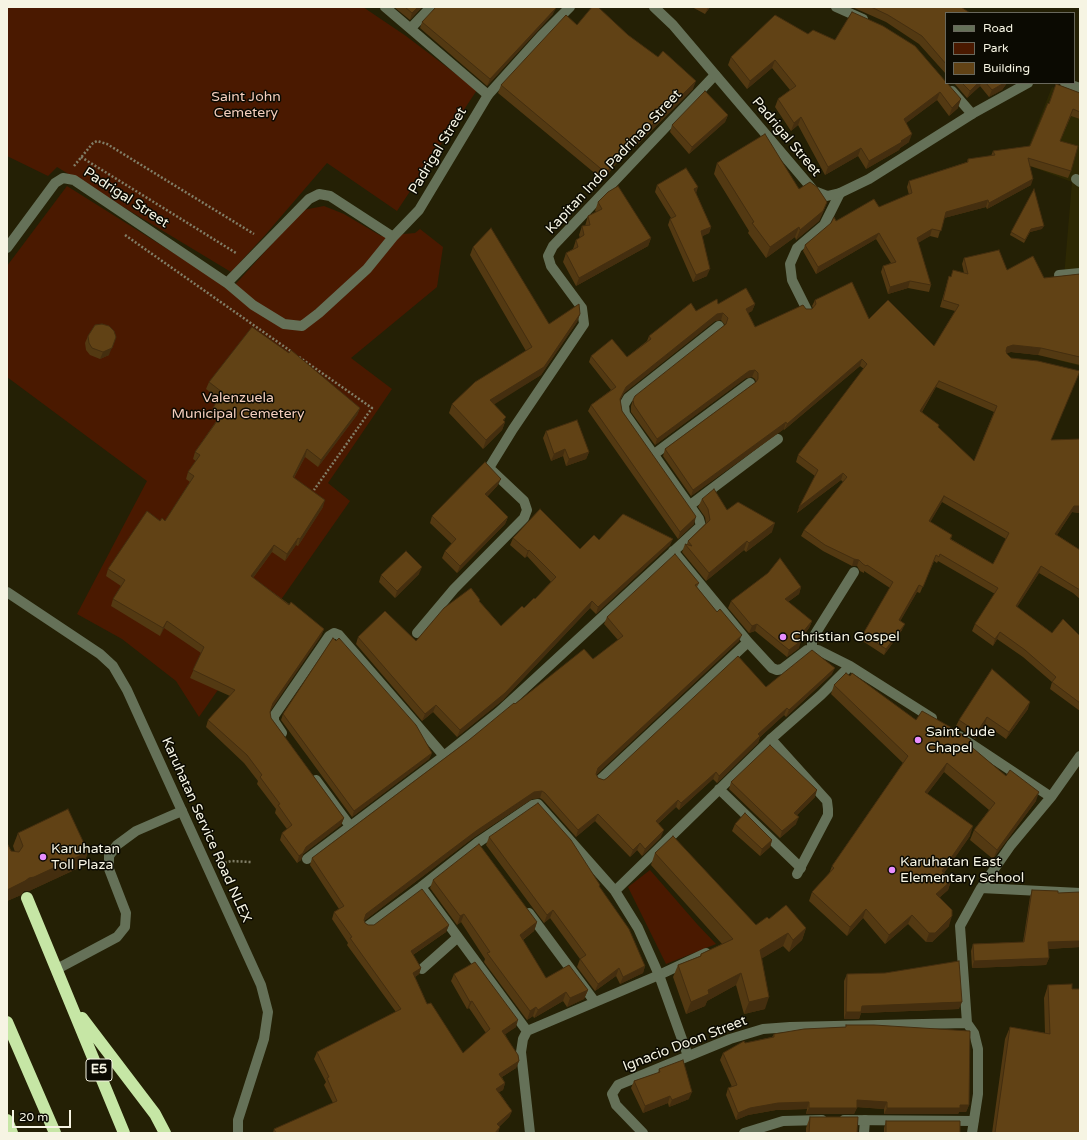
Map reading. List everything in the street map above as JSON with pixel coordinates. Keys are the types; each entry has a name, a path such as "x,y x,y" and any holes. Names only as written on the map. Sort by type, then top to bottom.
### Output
{"highway":[{"name":"E5","path":"27,898 73,1006 124,1133"},
{"path":"73,1006 155,1114 165,1133"},
{"path":"7,1022 55,1133"},
{"path":"7,1120 12,1133"}],"street":[{"path":"385,7 488,95"},
{"path":"411,28 431,7"},
{"name":"Padrigal Street","path":"7,248 55,184 63,178 74,180 227,283 253,305 284,324 302,326 319,313 367,269 393,237 419,210 488,95 541,36 570,7"},
{"name":"Padrigal Street","path":"654,7 673,25 814,191 826,196 840,193 869,179 972,114 1026,84"},
{"path":"836,7 876,24"},
{"name":"Kapitan Indo Padrinao Street","path":"416,633 454,589 524,518 527,510 524,501 489,468 513,429 584,324 582,308 551,266 548,256 553,246 715,75"},
{"path":"947,84 972,114"},
{"path":"1068,84 1080,88"},
{"path":"807,310 792,280 790,264 797,248 824,225 840,193"},
{"path":"227,283 309,199 319,194 330,196 393,237"},
{"path":"1059,275 1080,273"},
{"path":"306,859 444,756 499,712 701,526 699,519 625,414 624,404 628,398 719,326"},
{"path":"653,455 750,384"},
{"path":"689,506 778,439"},
{"path":"673,551 748,642 772,668 777,670 782,669 807,650 818,650 850,666 1051,797"},
{"path":"812,649 812,639 854,572"},
{"name":"Karuhatan Service Road NLEX","path":"7,592 100,654 113,666 127,690 261,985 268,1012 264,1039 238,1120 238,1133"},
{"path":"290,744 276,725 274,716 329,636 334,633 339,636 444,756"},
{"path":"600,780 748,642"},
{"path":"615,891 672,842 719,790 850,666"},
{"path":"719,790 799,871 828,815 827,801 772,739"},
{"path":"972,1133 978,1094 978,1049 974,1033 967,1024 960,926 981,888 1011,845 1051,797 1080,756"},
{"path":"309,769 350,826"},
{"path":"368,926 533,805 538,804 615,891 638,928 659,975 688,1056"},
{"path":"57,969 117,937 125,927 126,913 109,869 109,856 117,845 136,831 182,811"},
{"path":"421,887 528,1031"},
{"path":"981,888 1080,893"},
{"path":"524,906 595,1002"},
{"path":"422,969 458,938"},
{"path":"530,1133 521,1052 523,1039 528,1031 659,975 706,953"},
{"name":"Ignacio Doon Street","path":"643,1133 616,1104 612,1094 618,1085 688,1056 763,1029 790,1026 967,1024"},
{"path":"864,1133 865,1120"},
{"path":"744,1133 782,1121 974,1121"}],"path":[{"path":"63,178 93,143 97,141 107,144 266,242"},
{"path":"81,157 248,261"},
{"path":"125,235 372,408 314,490"},
{"path":"207,868 231,861 251,862"}],"shaded area":[{"path":"1052,87 1080,97 1080,366 1057,360 1072,182 1022,163"}],"green space":[{"name":"Saint John Cemetery","path":"7,7 363,7 406,36 477,90 397,211 327,163 231,272 57,167 48,176 7,156"},
{"name":"Valenzuela Municipal Cemetery","path":"67,186 231,289 303,210 324,206 344,214 381,236 415,233 420,229 443,247 437,287 351,358 392,389 328,483 350,501 199,717 176,681 122,639 77,614 147,481 7,377 7,266"},
{"path":"650,870 716,944 666,964 628,887"}],"building":[{"path":"405,7 418,7 412,13"},
{"path":"436,7 556,8 490,79 422,22"},
{"path":"592,7 598,7 628,35 658,57 663,51 696,81 638,139 635,137 606,173 501,85 566,15 577,25"},
{"path":"871,7 961,7 968,12 945,12 945,63 922,36 888,15"},
{"path":"852,12 883,26 915,46 945,81 945,84 948,84 961,99 952,108 940,92 904,119 912,134 901,141 902,142 869,161 861,148 828,167 801,117 794,123 778,99 796,86 775,60 750,81 731,57 775,15 808,34 813,30 835,40"},
{"path":"963,84 977,84 970,91"},
{"path":"987,84 1002,84 992,90"},
{"path":"1056,84 1080,93 1080,112 1073,109 1060,141 1078,146 1071,171 1028,158 1033,179 989,203 988,200 946,212 941,231 932,229 917,238 931,285 910,281 890,287 883,266 896,262 879,233 818,267 805,245 831,223 834,217 836,221 874,199 879,207 912,193 909,181 968,162 968,159 995,155 993,151 1030,146 1048,103 1049,104"},
{"path":"705,91 728,115 692,147 672,125"},
{"path":"765,134 799,189 810,182 817,187 827,202 823,211 800,230 799,227 770,247 752,223 754,222 717,163"},
{"path":"686,168 698,187 694,189 711,227 701,231 710,269 696,275 670,219 676,216 657,185"},
{"path":"618,186 651,238 579,278 566,253 578,247 576,240 584,235 582,226 590,225 588,216 602,209 598,202 608,192"},
{"path":"1034,189 1044,226 1031,229 1025,240 1011,232"},
{"path":"491,228 549,324 579,304 580,314 544,367 490,400 506,417 503,420 505,422 486,440 452,404 475,382 532,347 473,247"},
{"path":"999,250 1007,270 1033,256 1044,278 1080,274 1080,357 1041,348 1013,345 1007,347 1006,351 1011,358 1038,361 1080,371 1051,440 1080,439 1080,506 1074,506 1055,534 1080,550 1080,590 1041,566 1016,606 1052,633 1063,619 1080,636 1080,703 1052,682 1056,677 1025,650 1000,632 995,639 975,624 998,588 940,554 939,557 936,555 923,587 919,585 899,620 905,624 886,649 863,634 893,582 867,565 866,566 859,560 825,545 804,530 847,477 843,473 799,507 818,470 798,455 867,364 862,359 787,424 786,422 693,490 665,449 756,382 758,379 758,373 755,370 749,371 657,439 634,405 633,400 635,396 726,324 728,318 723,313 717,314 626,387 620,399 622,411 696,517 680,532 591,405 616,387 591,356 612,339 627,357 651,339 649,336 691,303 696,311 717,299 718,304 746,288 755,304 746,309 755,327 803,305 806,309 812,309 816,304 815,300 852,282 869,319 888,300 934,346 959,305 943,300 949,276 951,277 953,270 968,274 964,258","holes":["939,381 997,406 974,461 938,427 939,425 920,411","944,496 1009,533 993,564 950,539 952,535 929,521"]},
{"path":"102,324 109,326 114,331 116,337 112,348 103,352 92,348 89,343 88,336 95,325"},
{"path":"252,327 289,353 291,350 360,408 321,460 307,449 293,477 325,500 300,539 298,538 287,554 274,545 251,576 289,605 291,602 324,629 273,703 270,712 271,718 344,818 306,847 303,853 299,856 282,833 292,825 278,805 280,804 260,777 262,775 247,755 208,720 235,690 193,670 204,647 167,621 163,628 113,599 125,580 108,569 147,511 160,521 162,518 165,521 194,476 188,472 200,455 195,452 222,414 213,408 222,392 209,382"},
{"path":"577,420 589,452 569,459 565,449 554,454 546,431"},
{"path":"485,462 501,479 485,494 508,517 460,566 445,551 456,539 432,516"},
{"path":"714,489 727,510 738,502 775,523 749,543 747,541 709,573 685,544 692,546 688,541 710,520 708,509 702,499"},
{"path":"540,509 580,549 594,535 599,540 623,514 673,539 598,607 592,601 505,693 460,730 436,705 425,714 358,637 385,611 416,641 444,608 471,588 480,600 479,601 501,626 522,606 524,608 534,598 535,599 556,577 529,550 528,551 513,538"},
{"path":"406,551 422,567 397,591 381,575"},
{"path":"675,554 699,583 695,585 717,612 720,609 742,635 598,768 596,774 598,778 604,780 607,778 738,656 766,687 812,650 835,668 789,710 787,708 758,734 760,736 719,776 716,772 681,803 678,800 656,821 664,830 645,849 640,843 633,850 598,814 578,830 545,793 542,791 534,792 476,831 366,914 364,920 365,923 368,925 374,925 422,889 449,925 411,951 421,968 413,973 427,1004 431,1003 463,1053 490,1029 472,1001 470,1002 454,974 475,962 518,1020 502,1031 518,1055 519,1061 499,1074 505,1083 496,1089 512,1111 497,1124 500,1127 495,1133 276,1133 274,1129 337,1101 327,1078 329,1077 317,1052 401,1009 350,938 352,937 334,912 344,906 312,858 469,740 584,649 593,659 623,636 607,617"},
{"path":"780,558 801,587 785,599 812,621 798,638 801,641 789,650 757,624 752,626 731,601 768,573"},
{"path":"333,638 336,641 339,638 416,725 432,753 354,811 283,714"},
{"path":"992,669 1030,702 1009,732 987,717 977,732 959,720"},
{"path":"846,673 850,676 852,673 916,720 922,711 952,728 971,740 968,744 1006,776 1010,770 1039,792 997,850 974,830 995,803 947,763 925,792 973,826 942,871 951,881 936,894 952,910 952,916 935,933 929,933 912,915 889,935 866,909 850,927 812,892 834,868 832,866 908,756 834,685"},
{"path":"770,745 817,790 794,813 799,817 782,831 731,782"},
{"path":"538,803 571,840 600,885 599,886 629,929 645,966 623,977 619,968 598,984 580,959 586,955 553,910 547,915 489,837"},
{"name":"Karuhatan Toll Plaza","path":"68,809 88,852 29,878 7,890 7,843 11,851 19,852 23,846 18,833"},
{"path":"745,813 772,840 762,849 735,824"},
{"path":"673,836 756,925 767,917 769,919 786,905 806,928 793,940 788,933 760,950 769,997 749,1002 741,973 708,990 709,994 691,1002 678,965 701,956 701,954 733,939 655,853"},
{"path":"479,844 537,922 520,935 546,978 569,965 588,990 570,998 566,992 538,1010 536,1007 530,1011 487,953 490,952 464,914 460,916 433,880"},
{"path":"1032,890 1058,891 1058,893 1080,892 1080,941 1048,942 1049,958 974,961 973,944 1024,942"},
{"path":"959,961 962,1002 862,1006 861,1012 846,1012 847,974 885,973"},
{"path":"1072,984 1072,989 1080,989 1080,1133 995,1133 1010,1027 1050,1034 1048,985"},
{"path":"846,1025 874,1025 970,1031 969,1105 960,1105 960,1108 887,1108 887,1102 857,1100 857,1108 809,1108 809,1102 778,1103 750,1108 738,1113 728,1088 737,1085 723,1053 744,1041 745,1043 774,1037 774,1034 804,1029 846,1027"},
{"path":"683,1060 692,1092 672,1100 670,1096 645,1106 634,1081 660,1072 659,1069"},
{"path":"810,1117 858,1117 857,1133 809,1133"},
{"path":"886,1121 960,1121 960,1133 886,1133"}],"place":[{"name":"Christian Gospel","path":"783,637"},
{"name":"Saint Jude Chapel","path":"918,740"},
{"name":"Karuhatan Toll Plaza","path":"43,857"},
{"name":"Karuhatan East Elementary School","path":"892,870"}]}
